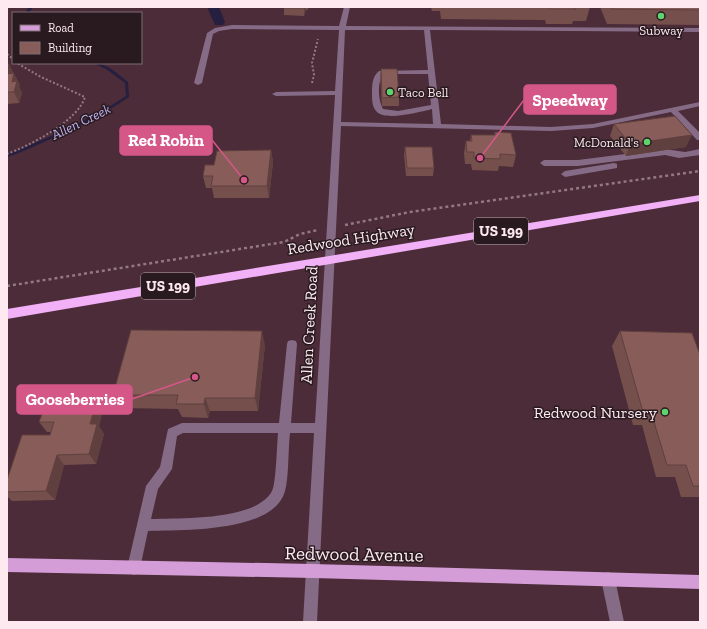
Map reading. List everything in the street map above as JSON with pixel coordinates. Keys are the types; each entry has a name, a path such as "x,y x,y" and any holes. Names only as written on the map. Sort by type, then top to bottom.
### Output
{"highway":[{"name":"Redwood Highway","path":"7,314 700,198"}],"main road":[{"name":"Redwood Avenue","path":"7,566 313,571 700,582"}],"street":[{"name":"Allen Creek Road","path":"310,622 338,93 342,28 347,7"},
{"path":"198,83 210,33 217,29 232,27 700,30"},
{"path":"428,28 437,126"},
{"path":"432,72 381,72 378,75 377,81 377,106 379,111 391,114 435,106"},
{"path":"276,94 338,93"},
{"path":"337,124 551,129 593,126 673,110 698,107"},
{"path":"673,110 700,138"},
{"path":"544,163 578,163 665,152 685,154"},
{"path":"565,174 700,152"},
{"path":"143,525 212,523 237,518 260,510 271,503 279,491 292,344"},
{"path":"134,568 152,486 166,469 172,434 182,428 321,428"},
{"path":"608,579 617,622"}],"path":[{"path":"310,87 313,80 312,63 318,40 317,38"},
{"path":"7,154 25,147 68,118 84,103 85,97 41,77 19,64"},
{"path":"7,286 284,242 300,234 418,211 700,171"}],"building":[{"path":"304,7 304,8 284,8"},
{"path":"549,7 575,7 576,9 550,9"},
{"path":"611,7 700,7 700,10 612,9"},
{"path":"381,69 397,69 399,97 382,98"},
{"path":"14,73 12,82 17,81 14,92 7,92 7,74"},
{"path":"675,116 692,135 630,144 614,124"},
{"path":"495,132 511,133 516,155 500,154 500,159 474,158 474,152 467,152 466,141 472,141 471,135 495,135"},
{"path":"405,147 432,147 434,168 407,168"},
{"path":"271,150 267,186 211,186 213,176 203,176 205,165 214,165 217,151"},
{"path":"131,330 262,331 255,398 205,398 204,404 176,404 178,395 113,395"},
{"name":"Redwood Nursery","path":"620,331 692,333 700,355 700,486 693,486 686,465 667,465 651,412 643,412"},
{"path":"62,399 97,399 90,424 97,424 89,454 57,455 46,491 7,492 7,480 22,435 50,435 54,422 39,422 44,409 59,408"}],"waterway":[{"name":"Allen Creek","path":"28,12 31,7"},
{"path":"213,7 219,22"},
{"name":"Allen Creek","path":"7,156 85,122 128,96 127,83 107,68 97,64"}],"place":[{"name":"Subway","path":"661,16"},
{"name":"Taco Bell","path":"390,92"},
{"name":"McDonald's","path":"647,142"},
{"name":"Speedway","path":"480,158"},
{"name":"Red Robin","path":"244,180"},
{"name":"Gooseberries","path":"195,377"},
{"name":"Redwood Nursery","path":"665,412"}]}
